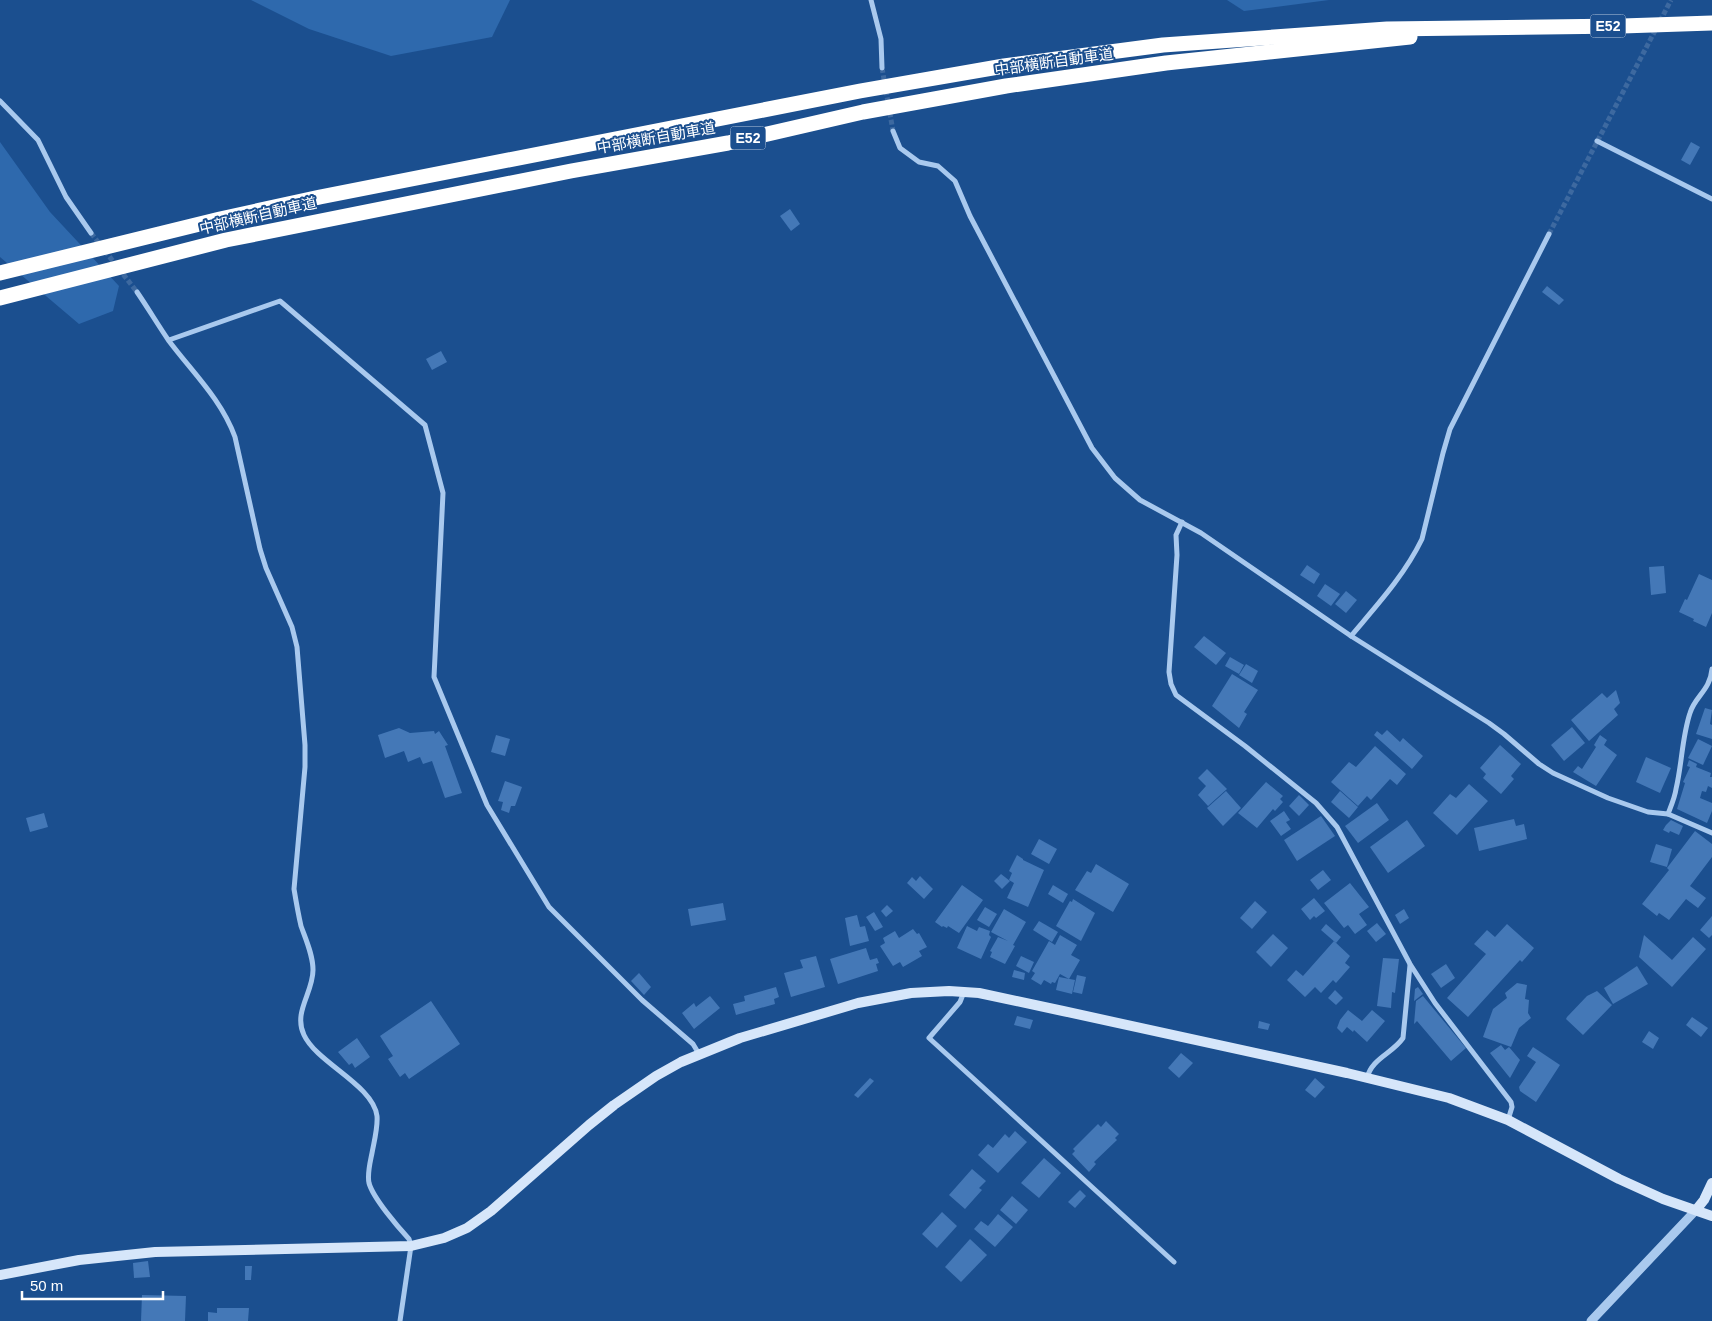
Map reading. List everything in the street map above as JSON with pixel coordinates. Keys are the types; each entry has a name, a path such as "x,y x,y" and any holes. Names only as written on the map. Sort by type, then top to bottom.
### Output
{"highway":[{"name":"中部横断自動車道","path":"0,274 220,219 311,199 860,92 1004,66 1182,44 1387,29 1712,23"},
{"name":"中部横断自動車道","path":"0,298 226,240 571,171 728,143 863,112 987,89 1166,63 1503,26"}],"main road":[{"path":"0,1275 79,1260 155,1252 411,1246 444,1238 467,1228 491,1211 614,1105 656,1076 699,1054 740,1038 858,1003 911,993 964,992 1014,1000 1449,1098 1508,1120 1619,1179 1663,1199 1712,1216"},
{"path":"1696,1210 1710,1195 1712,1183"}],"street":[{"path":"871,0 881,39 882,68"},
{"path":"0,101 38,140 66,198 92,233"},
{"path":"893,130 900,148 919,162 938,166 955,181 970,216 1092,448 1114,478 1140,500 1201,533 1351,636 1488,723 1553,773 1608,798 1648,812 1668,814 1712,833"},
{"path":"1597,141 1712,199"},
{"path":"1351,636 1394,587 1420,545 1450,429 1549,234"},
{"path":"137,292 169,340 229,419 235,437 260,549 266,568 292,627 297,647 305,745 305,768 294,889 297,909 313,970 309,989 302,1007 300,1023 305,1036 314,1048 363,1091 373,1103 377,1116 369,1183 375,1195 409,1239 411,1246 400,1321"},
{"path":"169,340 280,301 425,425 443,493 434,677 487,804 549,907 642,1000 693,1044 699,1054"},
{"path":"1182,522 1176,534 1176,564 1169,672 1171,684 1176,695 1245,746 1316,804 1337,827 1410,964 1435,1003 1511,1102 1512,1107 1508,1120"},
{"path":"1668,814 1676,789 1690,710 1705,690 1711,677 1712,669"},
{"path":"1367,1078 1370,1068 1376,1060 1399,1044 1403,1038 1410,964"},
{"path":"964,992 960,1002 930,1038 1174,1262"},
{"path":"1591,1321 1696,1210"}],"shaded area":[{"path":"251,0 510,0 492,37 391,56 309,29"},
{"path":"1227,0 1329,0 1244,11"},
{"path":"0,142 50,212 119,286 113,311 79,324 0,257"}],"building":[{"path":"1691,142 1700,147 1690,165 1681,160"},
{"path":"790,209 800,224 791,231 780,216"},
{"path":"1547,286 1564,300 1559,305 1542,292"},
{"path":"441,351 447,362 432,370 426,359"},
{"path":"1307,565 1320,574 1314,584 1300,575"},
{"path":"1664,566 1666,593 1651,595 1649,567"},
{"path":"1699,574 1712,580 1712,613 1706,627 1679,612"},
{"path":"1325,584 1340,594 1331,606 1317,596"},
{"path":"1346,591 1357,600 1346,613 1335,604"},
{"path":"1204,636 1226,653 1216,665 1194,647"},
{"path":"1230,657 1244,665 1239,674 1225,666"},
{"path":"1246,664 1258,671 1252,683 1239,675"},
{"path":"1232,674 1258,690 1244,712 1247,714 1239,728 1212,706"},
{"path":"1616,690 1620,703 1614,709 1618,715 1589,741 1571,720 1602,693 1607,698"},
{"path":"1705,708 1712,710 1710,724 1712,725 1712,739 1696,734"},
{"path":"1572,727 1585,743 1564,761 1551,745"},
{"path":"399,728 410,733 434,731 435,734 439,731 448,745 445,746 462,793 445,798 432,761 423,764 420,757 408,762 404,751 385,758 378,735"},
{"path":"1387,730 1400,742 1403,738 1423,756 1412,769 1374,735 1377,731 1382,735"},
{"path":"496,735 510,739 505,756 491,752"},
{"path":"1600,735 1607,740 1604,745 1617,755 1596,786 1573,772 1578,766 1582,769 1596,747 1594,745"},
{"path":"1698,739 1712,746 1703,765 1688,758"},
{"path":"1500,745 1521,764 1511,776 1514,779 1501,794 1483,778 1486,774 1480,768"},
{"path":"1375,746 1406,774 1397,785 1390,779 1371,800 1367,796 1358,806 1331,782 1349,762 1356,767"},
{"path":"1646,757 1671,768 1660,793 1636,782"},
{"path":"1689,760 1697,764 1696,767 1711,773 1712,788 1708,786 1706,792 1702,791 1700,798 1712,803 1712,811 1707,823 1677,809 1685,783 1683,782 1690,767 1687,766"},
{"path":"1207,769 1227,789 1208,806 1198,795 1206,786 1198,778"},
{"path":"505,781 522,787 515,806 511,806 509,813 501,810 503,802 498,801"},
{"path":"1266,782 1283,796 1280,799 1283,802 1275,811 1273,809 1257,828 1238,813"},
{"path":"1469,784 1488,801 1457,835 1433,813 1450,794 1456,798"},
{"path":"1226,791 1241,808 1223,826 1207,808"},
{"path":"1340,791 1358,807 1349,818 1331,802"},
{"path":"1299,795 1309,805 1299,816 1289,806"},
{"path":"1377,803 1389,820 1358,843 1345,826"},
{"path":"1284,811 1290,820 1286,822 1291,829 1281,836 1270,821"},
{"path":"44,813 48,827 30,832 26,818"},
{"path":"1321,816 1335,836 1297,861 1284,840"},
{"path":"1514,819 1516,826 1524,824 1527,839 1479,851 1474,828"},
{"path":"1407,820 1425,846 1388,873 1370,847"},
{"path":"1671,820 1683,826 1679,835 1663,830"},
{"path":"1695,831 1712,844 1712,857 1690,886 1706,898 1698,908 1686,899 1669,920 1659,913 1657,916 1642,904 1669,870 1667,868"},
{"path":"1039,839 1057,849 1049,864 1031,854"},
{"path":"1656,844 1672,849 1667,867 1650,862"},
{"path":"1017,855 1044,870 1028,907 1007,898 1014,883 1009,880 1012,873 1009,871"},
{"path":"1096,864 1129,884 1113,912 1075,890 1087,871 1091,873"},
{"path":"1323,870 1331,880 1318,890 1310,880"},
{"path":"1001,874 1010,881 1002,889 994,881"},
{"path":"920,876 933,889 924,899 907,883 912,877 916,881"},
{"path":"1350,883 1369,907 1359,914 1367,925 1355,934 1348,925 1344,928 1324,903"},
{"path":"962,885 983,900 959,933 948,926 947,928 942,927 935,922"},
{"path":"1053,885 1068,894 1063,903 1048,894"},
{"path":"1314,898 1325,911 1310,920 1301,909"},
{"path":"1073,899 1095,913 1081,941 1056,926"},
{"path":"1255,901 1267,912 1252,929 1240,918"},
{"path":"723,903 726,920 691,926 688,909"},
{"path":"887,905 893,911 886,917 881,911"},
{"path":"985,907 997,914 989,927 977,920"},
{"path":"1004,909 1026,922 1005,964 990,957 992,952 990,951 998,937 1008,941 991,932"},
{"path":"1404,909 1409,918 1400,924 1395,915"},
{"path":"874,912 883,927 875,931 866,917"},
{"path":"857,915 860,927 865,926 869,941 850,946 845,918"},
{"path":"1712,916 1712,935 1709,938 1700,930"},
{"path":"1039,921 1058,932 1052,942 1033,930"},
{"path":"1377,923 1386,934 1376,942 1367,931"},
{"path":"1326,924 1341,937 1336,943 1321,930"},
{"path":"1507,924 1534,948 1522,962 1520,960 1468,1017 1447,998 1486,954 1474,944 1487,930 1495,937"},
{"path":"967,926 977,931 979,927 990,931 989,935 991,937 981,959 957,948"},
{"path":"913,929 917,934 919,933 927,947 919,951 922,956 903,967 900,962 893,966 880,946 885,943 883,938 895,931 899,938"},
{"path":"1273,934 1288,948 1271,967 1256,952"},
{"path":"1060,935 1077,945 1071,955 1080,960 1069,979 1060,974 1055,983 1052,982 1051,984 1044,980 1041,985 1031,979 1035,973 1032,971 1049,941 1055,945"},
{"path":"1644,935 1672,960 1693,937 1706,949 1672,987 1639,957"},
{"path":"1334,941 1350,956 1345,963 1350,967 1336,983 1333,980 1321,993 1315,987 1305,997 1287,980 1296,970 1303,976"},
{"path":"866,948 870,960 877,958 879,963 876,964 878,971 838,984 830,959"},
{"path":"816,956 825,987 791,997 784,973 803,968 800,960"},
{"path":"1021,956 1034,962 1029,973 1016,966"},
{"path":"1383,958 1399,959 1395,993 1392,992 1391,1008 1377,1006"},
{"path":"1446,964 1455,978 1441,988 1431,974"},
{"path":"1637,966 1648,984 1613,1004 1604,988"},
{"path":"1014,970 1025,973 1024,980 1012,977"},
{"path":"639,973 651,987 644,995 631,981"},
{"path":"1077,975 1086,977 1082,994 1073,992"},
{"path":"1059,977 1075,980 1072,994 1056,990"},
{"path":"1517,983 1527,985 1525,999 1529,1000 1528,1013 1531,1018 1519,1028 1511,1047 1483,1037 1493,1009 1507,998 1505,993"},
{"path":"776,987 779,997 774,999 775,1004 736,1015 733,1004 745,1001 744,996"},
{"path":"1418,987 1423,994 1414,1001 1415,989"},
{"path":"1335,990 1343,998 1336,1005 1328,998"},
{"path":"1597,991 1612,1005 1583,1035 1566,1019 1587,996"},
{"path":"710,996 720,1008 694,1029 682,1013 694,1003 696,1007"},
{"path":"1423,996 1466,1048 1451,1061 1417,1021 1414,1024 1416,1001"},
{"path":"431,1001 460,1044 409,1079 405,1073 400,1077 388,1059 393,1056 380,1036"},
{"path":"1348,1010 1362,1021 1372,1010 1385,1021 1367,1042 1354,1030 1353,1032 1347,1027 1342,1033 1337,1028 1340,1020"},
{"path":"1017,1016 1033,1020 1030,1029 1014,1025"},
{"path":"1692,1017 1708,1028 1701,1037 1686,1025"},
{"path":"1259,1021 1270,1024 1268,1030 1258,1028"},
{"path":"1649,1031 1659,1038 1653,1049 1642,1042"},
{"path":"357,1038 370,1057 355,1068 352,1063 349,1065 338,1052"},
{"path":"1501,1045 1505,1050 1509,1047 1520,1060 1510,1078 1490,1053"},
{"path":"1533,1047 1560,1065 1536,1102 1520,1091 1519,1087 1536,1062 1527,1056"},
{"path":"1181,1053 1193,1063 1179,1078 1168,1068"},
{"path":"870,1078 874,1081 858,1098 854,1095"},
{"path":"1315,1078 1325,1087 1315,1098 1305,1090"},
{"path":"1106,1121 1119,1134 1115,1138 1117,1140 1094,1162 1096,1164 1089,1172 1072,1154 1075,1151 1073,1149 1098,1124 1101,1127"},
{"path":"1015,1131 1027,1142 998,1173 978,1155 988,1144 993,1148 1005,1134 1009,1138"},
{"path":"1044,1158 1061,1173 1039,1198 1021,1183"},
{"path":"972,1169 986,1181 979,1188 982,1190 965,1209 949,1195"},
{"path":"1080,1190 1086,1196 1075,1208 1068,1202"},
{"path":"1012,1196 1028,1210 1016,1224 1000,1210"},
{"path":"942,1212 957,1226 937,1248 922,1234"},
{"path":"998,1214 1013,1227 995,1247 974,1229 981,1221 988,1226"},
{"path":"970,1239 987,1255 961,1282 945,1267"},
{"path":"148,1261 150,1277 134,1278 133,1263"},
{"path":"245,1266 252,1266 251,1280 245,1280"},
{"path":"142,1295 186,1296 185,1321 141,1321"},
{"path":"217,1308 249,1308 248,1321 208,1321 208,1312 217,1313"}],"tunnel":[{"path":"1549,234 1671,0"},
{"path":"882,68 893,131"},
{"path":"91,233 137,292"}]}
